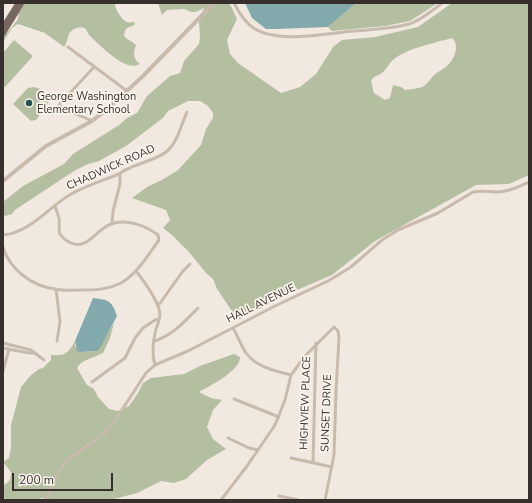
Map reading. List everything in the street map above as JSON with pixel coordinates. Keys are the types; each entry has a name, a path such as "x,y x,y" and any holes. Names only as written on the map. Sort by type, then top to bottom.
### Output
{"main road":[{"path":"3,27 18,3"},
{"path":"3,34 22,3"}],"street":[{"path":"3,181 46,146 92,121 127,92 214,3"},
{"path":"234,3 245,20 255,29 267,34 287,36 309,36 396,27 416,21 442,3"},
{"path":"68,47 127,92"},
{"path":"92,121 59,105 94,67"},
{"name":"CHADWICK ROAD","path":"3,235 20,230 31,224 72,193 120,173 128,168 160,156 173,144 187,112"},
{"path":"112,224 112,211 120,184 120,173"},
{"name":"HALL AVENUE","path":"45,500 52,488 57,474 66,461 98,439 112,425 146,373 155,365 328,281 351,267 382,240 398,230 438,213 473,192 479,190 496,192 504,191 529,182"},
{"path":"3,247 13,265 28,280 43,287 56,290 105,289 121,283 136,271 158,240 158,235 145,227 137,224 118,222 112,224 87,242 73,244 65,240 59,231 59,218 55,206"},
{"path":"158,306 190,264"},
{"path":"136,271 144,280 159,309 159,319 152,354 155,365"},
{"path":"56,290 60,322 56,341"},
{"path":"154,341 170,334 198,308"},
{"path":"92,382 125,358 135,338 143,328 159,319"},
{"path":"233,328 243,349 252,359 267,368 291,375"},
{"name":"SUNSET DRIVE","path":"316,343 333,328 336,328 338,331 335,438 326,500"},
{"path":"3,343 31,350 44,360"},
{"path":"221,500 248,466 279,417 291,375 316,343"},
{"name":"HIGHVIEW PLACE","path":"313,462 316,343"},
{"path":"3,348 29,354 34,353"},
{"path":"3,371 9,349"},
{"path":"234,399 279,417"},
{"path":"228,438 249,448 258,450"},
{"path":"291,458 332,467"},
{"path":"279,496 298,500"}],"green space":[{"path":"25,3 115,3 117,11 123,19 128,22 134,22 135,24 126,29 124,36 136,45 134,56 140,64 134,66 121,62 101,46 83,28 76,28 71,31 64,47 45,33 18,24 12,28 3,42 3,38 18,19 19,12"},
{"path":"158,3 229,3 237,19 227,40 230,54 238,63 281,93 300,87 316,74 333,47 342,40 375,37 418,27 452,3 529,3 529,175 509,184 476,185 375,241 332,275 290,293 234,322 232,311 217,289 213,279 206,273 188,251 163,228 170,220 166,210 132,198 147,187 178,170 201,145 206,129 213,118 213,113 208,106 200,101 188,101 168,111 163,118 126,146 99,161 88,164 74,171 15,210 12,214 5,216 3,214 3,202 23,186 64,164 73,154 137,113 147,96 170,76 180,73 184,61 199,44 199,22 204,8 196,12 191,12 184,9 167,10 162,15","holes":["452,38 456,44 456,52 451,62 435,74 424,86 405,90 401,87 393,85 390,98 385,100 374,93 371,81 399,56 413,49 430,44"]},
{"path":"356,3 438,3 410,21 385,26 332,31 328,27"},
{"path":"14,40 33,56 5,87 3,85 3,53"},
{"path":"34,87 40,89 51,99 36,120 31,121 13,104 28,88"},
{"path":"114,323 110,338 103,353 85,361 77,368 87,385 94,389 98,397 109,409 118,411 129,406 143,383 151,378 184,374 200,366 234,354 240,357 236,367 217,382 199,392 211,398 222,400 213,410 207,427 213,439 226,449 207,460 186,479 174,483 161,481 137,493 110,500 53,500 41,498 39,500 5,500 3,495 3,485 10,480 11,472 3,462 9,458 11,447 11,425 21,387 31,375 43,368 51,360 51,355 66,353 75,341 75,346 80,352 97,351"}],"water":[{"path":"245,3 356,3 328,27 266,29 252,18"},
{"path":"93,298 106,300 109,302 117,316 97,351 80,352 77,351 75,341"}],"place":[{"name":"George Washington Elementary School","path":"29,103"}]}
